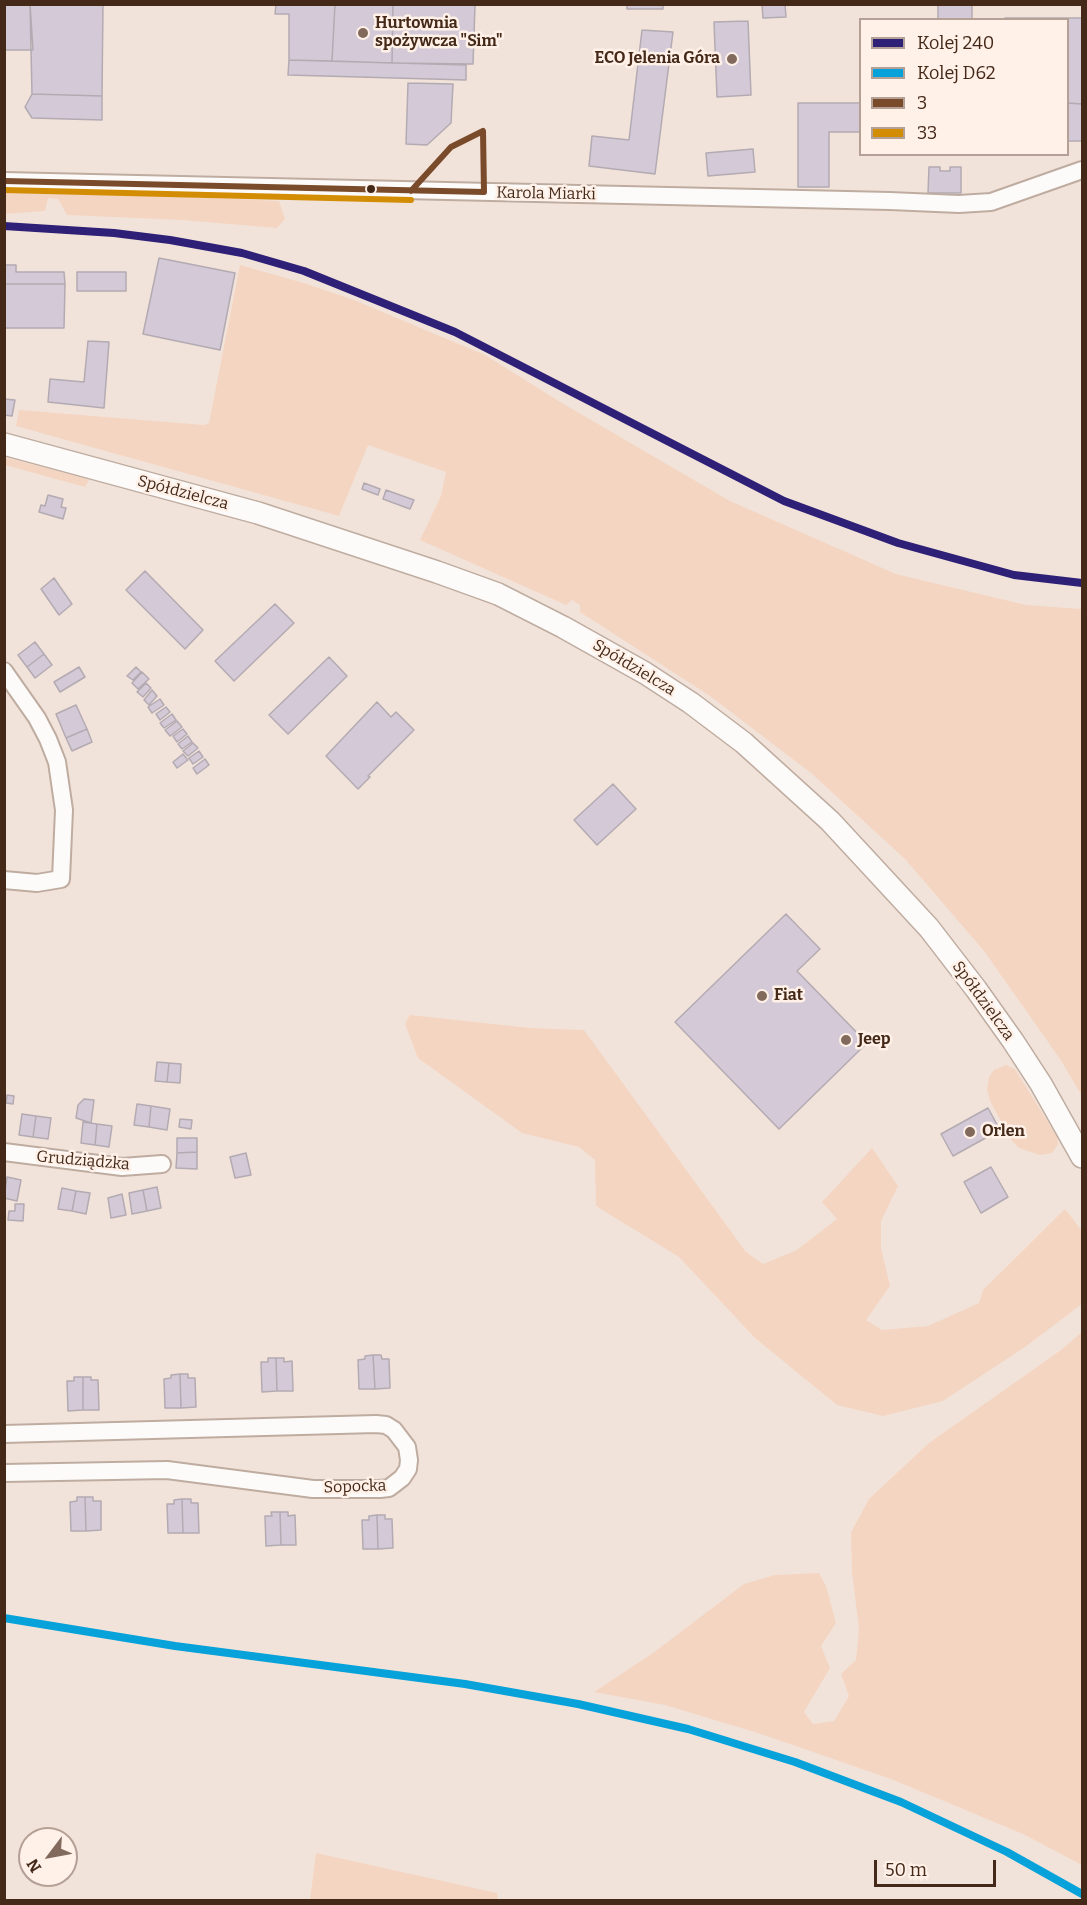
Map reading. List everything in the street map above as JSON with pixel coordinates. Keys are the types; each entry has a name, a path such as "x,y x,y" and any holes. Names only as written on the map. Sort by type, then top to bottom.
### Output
{"main road":[{"name":"Spółdzielcza","path":"4,444 258,513 498,594 555,622 645,673 691,703 744,743 788,781 830,821 923,921 1013,1041 1083,1157"}],"street":[{"name":"Karola Miarki","path":"4,181 959,204 991,202 1083,170"},
{"path":"4,671 37,718 57,762 64,810 61,879 38,883 4,880"},
{"name":"Grudziądzka","path":"4,1152 122,1167 162,1164"},
{"name":"Sopocka","path":"4,1434 376,1424 386,1425 394,1430 407,1447 409,1460 408,1469 402,1478 389,1488 380,1489 314,1488 167,1470 4,1473"}],"shaded area":[{"path":"5,193 101,193 279,201 285,219 277,228 182,220 67,215 58,199 48,198 45,211 5,214"},
{"path":"240,265 354,300 485,355 562,403 730,501 896,574 1026,605 1082,609 1082,1096 1060,1059 984,951 905,859 811,773 710,696 580,612 580,605 572,600 566,605 420,540 441,496 446,472 368,445 339,516 16,426 19,410 204,425 209,423"},
{"path":"4,457 89,480 85,487 5,465"},
{"path":"410,1015 530,1028 584,1030 746,1252 763,1264 797,1250 837,1219 822,1202 872,1148 898,1186 881,1221 881,1248 890,1286 866,1320 882,1330 928,1326 979,1303 983,1290 1065,1209 1082,1231 1082,1304 1025,1347 943,1401 883,1416 837,1405 755,1338 679,1257 596,1206 595,1160 579,1147 522,1133 418,1058 405,1024"},
{"path":"1006,1065 1015,1069 1057,1137 1058,1144 1052,1153 1040,1155 1019,1148 1012,1141 990,1101 987,1090 989,1077 994,1070"},
{"path":"1082,1332 1082,1865 1023,1834 891,1779 761,1734 665,1705 594,1692 653,1653 744,1584 775,1575 819,1573 826,1586 836,1623 821,1646 830,1668 804,1712 813,1724 834,1721 849,1696 841,1674 856,1660 859,1629 852,1572 851,1532 869,1499 929,1443 1061,1350"},
{"path":"316,1853 497,1893 498,1900 310,1900"}],"building":[{"path":"4,4 30,4 33,50 4,50"},
{"path":"30,4 103,4 102,96 32,94"},
{"path":"276,4 335,4 332,61 289,60 289,14 275,14"},
{"name":"Hurtownia spożywcza \"Sim\"","path":"335,4 393,4 392,63 332,61"},
{"path":"393,4 475,5 473,64 392,63"},
{"path":"627,4 663,4 663,9 627,9"},
{"path":"762,4 785,4 786,17 763,18"},
{"path":"938,4 972,4 972,18 938,18"},
{"path":"1069,18 1082,18 1082,104 1069,103"},
{"name":"ECO Jelenia Góra","path":"748,21 751,95 717,97 714,22"},
{"path":"642,30 673,32 655,174 589,166 592,136 629,140"},
{"path":"289,60 466,65 466,80 288,75"},
{"path":"408,83 453,84 451,123 427,145 406,144"},
{"path":"32,94 102,96 102,120 32,118 25,107"},
{"path":"798,103 859,103 859,132 829,132 829,187 798,187"},
{"path":"1069,103 1082,104 1082,141 1069,141"},
{"path":"753,149 755,172 708,176 706,153"},
{"path":"929,167 940,167 940,171 950,171 950,167 961,167 961,193 928,193"},
{"path":"159,258 235,273 220,350 143,334"},
{"path":"4,265 16,265 16,272 64,272 65,284 4,284"},
{"path":"77,272 126,272 126,291 77,291"},
{"path":"4,284 65,284 64,328 4,328"},
{"path":"88,341 109,342 104,408 48,402 50,379 84,382"},
{"path":"4,399 15,400 12,416 4,415"},
{"path":"364,483 380,489 378,495 362,489"},
{"path":"386,490 414,500 410,509 383,499"},
{"path":"48,495 63,499 61,507 66,508 63,519 39,512 41,505 45,506"},
{"path":"145,571 203,630 185,649 126,590"},
{"path":"54,578 72,604 59,615 41,589"},
{"path":"275,604 294,623 234,681 215,661"},
{"path":"35,642 44,654 27,667 18,655"},
{"path":"44,654 52,665 35,678 27,667"},
{"path":"329,657 347,676 288,734 269,715"},
{"path":"79,667 85,677 60,692 54,682"},
{"path":"136,667 141,672 133,680 127,676"},
{"path":"142,672 149,679 138,689 132,683"},
{"path":"146,683 151,688 143,697 137,692"},
{"path":"152,690 157,696 149,705 144,700"},
{"path":"160,699 164,705 152,713 148,707"},
{"path":"377,702 391,717 396,712 414,730 358,789 326,756"},
{"path":"76,705 87,729 66,738 56,714"},
{"path":"166,707 170,712 160,720 156,714"},
{"path":"172,714 176,720 164,728 160,723"},
{"path":"177,721 182,727 170,736 165,730"},
{"path":"87,729 92,742 72,751 66,738"},
{"path":"183,729 187,734 177,742 173,736"},
{"path":"188,736 192,742 182,749 178,744"},
{"path":"193,743 198,748 188,756 183,751"},
{"path":"199,751 203,757 193,764 189,758"},
{"path":"183,754 188,760 177,768 173,762"},
{"path":"205,759 209,765 197,774 193,768"},
{"path":"613,784 636,809 597,845 574,820"},
{"name":"Fiat","path":"786,914 820,949 797,971 867,1043 779,1129 675,1022"},
{"path":"157,1062 169,1063 167,1082 155,1081"},
{"path":"169,1063 181,1064 180,1083 167,1082"},
{"path":"7,1095 14,1096 13,1104 6,1103"},
{"path":"84,1099 94,1100 91,1123 76,1118 78,1105"},
{"path":"137,1104 151,1106 149,1127 134,1125"},
{"path":"151,1106 170,1109 167,1130 149,1127"},
{"path":"988,1108 1000,1130 953,1156 941,1134"},
{"path":"22,1114 36,1116 33,1137 19,1135"},
{"path":"36,1116 51,1118 48,1139 33,1137"},
{"path":"180,1119 192,1120 191,1129 179,1127"},
{"path":"83,1122 97,1124 95,1145 81,1143"},
{"path":"97,1124 112,1126 109,1147 95,1145"},
{"path":"177,1138 197,1138 197,1152 177,1153"},
{"path":"197,1152 197,1169 176,1168 177,1153"},
{"path":"246,1153 251,1175 235,1178 230,1157"},
{"path":"991,1167 1008,1197 981,1213 964,1182"},
{"path":"7,1177 21,1180 17,1201 4,1198"},
{"path":"157,1187 161,1208 147,1211 143,1190"},
{"path":"62,1188 76,1191 72,1211 58,1209"},
{"path":"143,1190 147,1211 132,1214 129,1193"},
{"path":"76,1191 90,1193 86,1214 72,1211"},
{"path":"122,1194 126,1215 111,1218 108,1198"},
{"path":"15,1204 24,1204 23,1221 8,1220 9,1211 15,1211"},
{"path":"373,1355 375,1389 359,1389 358,1360"},
{"path":"373,1355 381,1355 382,1359 389,1359 390,1388 375,1389"},
{"path":"268,1358 276,1358 277,1391 262,1392 261,1362 268,1362"},
{"path":"276,1358 284,1358 284,1362 292,1361 293,1391 277,1391"},
{"path":"180,1374 181,1408 165,1408 164,1379"},
{"path":"180,1374 188,1374 188,1378 195,1378 196,1407 181,1408"},
{"path":"74,1377 83,1377 83,1410 68,1411 67,1381 74,1381"},
{"path":"83,1377 98,1380 99,1410 83,1410"},
{"path":"77,1497 85,1497 86,1531 71,1531 70,1502 77,1501"},
{"path":"85,1497 93,1497 93,1501 101,1501 101,1530 86,1531"},
{"path":"182,1499 191,1499 191,1503 198,1503 199,1533 183,1533"},
{"path":"182,1499 183,1533 168,1533 167,1504 174,1504 174,1500"},
{"path":"271,1512 280,1512 281,1545 266,1546 265,1516 272,1516"},
{"path":"280,1512 288,1512 288,1516 295,1515 296,1545 281,1545"},
{"path":"377,1515 385,1515 385,1519 392,1519 393,1548 378,1549"},
{"path":"377,1515 378,1549 363,1549 362,1520 369,1520 369,1516"}],"rail line":[{"name":"240","path":"4,226 114,233 170,240 242,253 304,271 455,332 784,501 898,543 1014,575 1082,583"},
{"name":"D62","path":"4,1618 175,1646 465,1684 578,1704 688,1729 795,1762 901,1802 1007,1852 1082,1894"}],"transit line":[{"name":"3","path":"411,191 451,147 483,131 484,192"},
{"name":"3","path":"4,181 484,192"},
{"name":"33","path":"4,190 411,200"}],"place":[{"name":"Hurtownia spożywcza \"Sim\"","path":"363,33"},
{"name":"ECO Jelenia Góra","path":"732,59"},
{"name":"Fiat","path":"762,996"},
{"name":"Jeep","path":"846,1040"},
{"name":"Orlen","path":"970,1132"}]}
